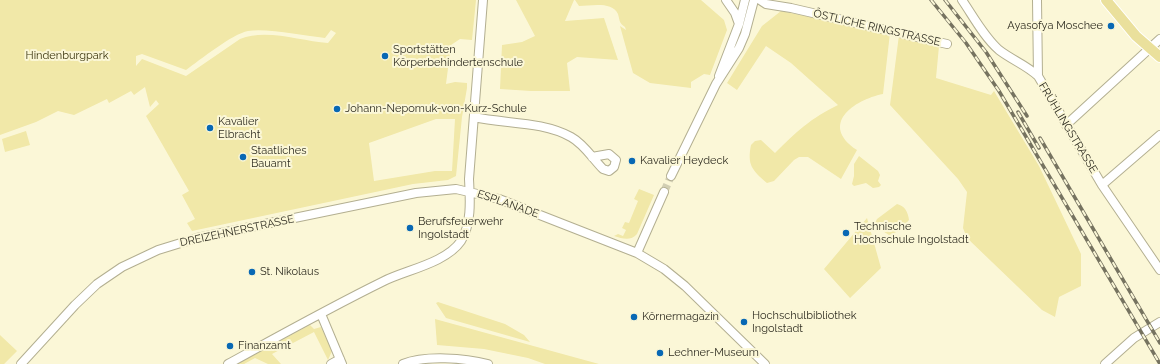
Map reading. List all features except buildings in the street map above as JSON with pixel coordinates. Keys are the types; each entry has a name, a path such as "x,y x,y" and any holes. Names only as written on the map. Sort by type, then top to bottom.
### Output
{"main road":[{"path":"1106,0 1150,50 1160,58"}],"street":[{"path":"470,192 469,179 484,0"},
{"path":"726,0 735,13 739,24"},
{"path":"671,176 716,84 739,24 745,0"},
{"path":"716,84 745,34 754,0"},
{"name":"ÖSTLICHE RINGSTRASSE","path":"760,0 766,4 791,8 947,44"},
{"name":"FRÜHLINGSTRASSE","path":"962,0 978,25 999,49 1029,67 1038,76 1102,185 1160,270"},
{"path":"1037,0 1038,76"},
{"path":"1066,125 1150,50 1160,39"},
{"path":"474,117 533,125 560,132 577,141 592,157"},
{"path":"1102,185 1160,135"},
{"name":"DREIZEHNERSTRASSE","path":"21,364 75,305 97,284 122,267 158,250 197,238 416,193 456,189 470,192"},
{"name":"ESPLANADE","path":"228,364 383,282 437,259 454,249 466,229 469,217 470,192 519,206 637,253 685,286 764,364"},
{"path":"637,253 664,192"},
{"path":"321,314 341,362 331,364"},
{"path":"1105,364 1134,338 1160,322"},
{"path":"403,364 428,359 488,364"}],"green space":[{"name":"Hindenburgpark","path":"0,0 476,0 472,40 460,39 451,45 446,84 455,82 467,83 467,88 462,117 456,176 448,180 413,184 192,231 187,223 195,219 182,195 189,191 146,116 159,104 156,100 150,107 145,87 134,95 131,91 109,103 107,99 74,115 58,111 36,122 0,135","holes":["331,30 336,33 328,43 272,35 250,36 240,39 186,76 142,59 136,66 136,56 142,54 186,70 225,42 241,33 248,31 276,31 325,38","436,119 455,119 452,171 435,171 374,181 369,143"]},
{"path":"516,0 574,0 565,21 604,18 618,60 577,57 567,63 570,91 500,89 502,45 522,42 535,36"},
{"path":"575,0 701,0 724,20 727,30 710,75 704,74 691,82 691,88 650,83 633,73 620,26 626,30 615,10 611,7 601,5 579,6"},
{"path":"781,11 890,33 883,94 872,97 852,108 844,115 841,123 841,132 846,141 857,150 841,179 808,157 799,157 794,160 774,181 767,183 754,171 750,162 751,145 755,141 761,140 775,153 804,126 838,105 791,63 766,46 737,90 727,83 762,26"},
{"path":"899,35 939,46 936,78 991,95 994,91 1039,166 1081,254 1081,286 1059,297 1055,317 1042,310 967,238 963,228 967,192 958,179 890,105"},
{"path":"26,131 30,145 5,152 2,139"},
{"path":"859,156 878,171 880,175 878,181 881,185 879,187 873,188 866,183 854,186 852,184 854,164"},
{"path":"639,189 654,195 637,234 632,238 627,239 614,236 618,234 623,236 626,230 622,228 625,222 629,223 638,201 634,199"},
{"path":"897,204 906,210 909,220 899,231 889,235 881,230 876,230 873,227 877,219"},
{"path":"867,218 881,268 850,298 824,269"},
{"path":"438,302 505,324 524,335 530,342 446,318 436,303"},
{"path":"435,319 599,364 545,364 528,358 484,349 437,345"},
{"path":"310,325 314,329 321,327 332,351 328,360 314,332 272,354 281,364 268,364 255,358 244,364 237,364"},
{"path":"0,335 17,351 4,364 0,364"}],"tunnel":[{"path":"664,192 671,176"}],"railway":[{"path":"931,0 966,43 999,91 1160,364"},
{"path":"945,0 986,52 1027,116"},
{"path":"1018,112 1039,148"},
{"path":"1040,138 1160,343"}],"place":[{"name":"Ayasofya Moschee","path":"1111,26"},
{"name":"Sportstätten Körperbehindertenschule","path":"385,56"},
{"name":"Johann-Nepomuk-von-Kurz-Schule","path":"337,109"},
{"name":"Kavalier Elbracht","path":"210,128"},
{"name":"Staatliches Bauamt","path":"243,157"},
{"name":"Kavalier Heydeck","path":"632,161"},
{"name":"Berufsfeuerwehr Ingolstadt","path":"410,228"},
{"name":"Technische Hochschule Ingolstadt","path":"846,233"},
{"name":"St. Nikolaus","path":"252,272"},
{"name":"Körnermagazin","path":"634,317"},
{"name":"Hochschulbibliothek Ingolstadt","path":"744,322"},
{"name":"Finanzamt","path":"230,346"},
{"name":"Lechner-Museum","path":"660,353"}]}
